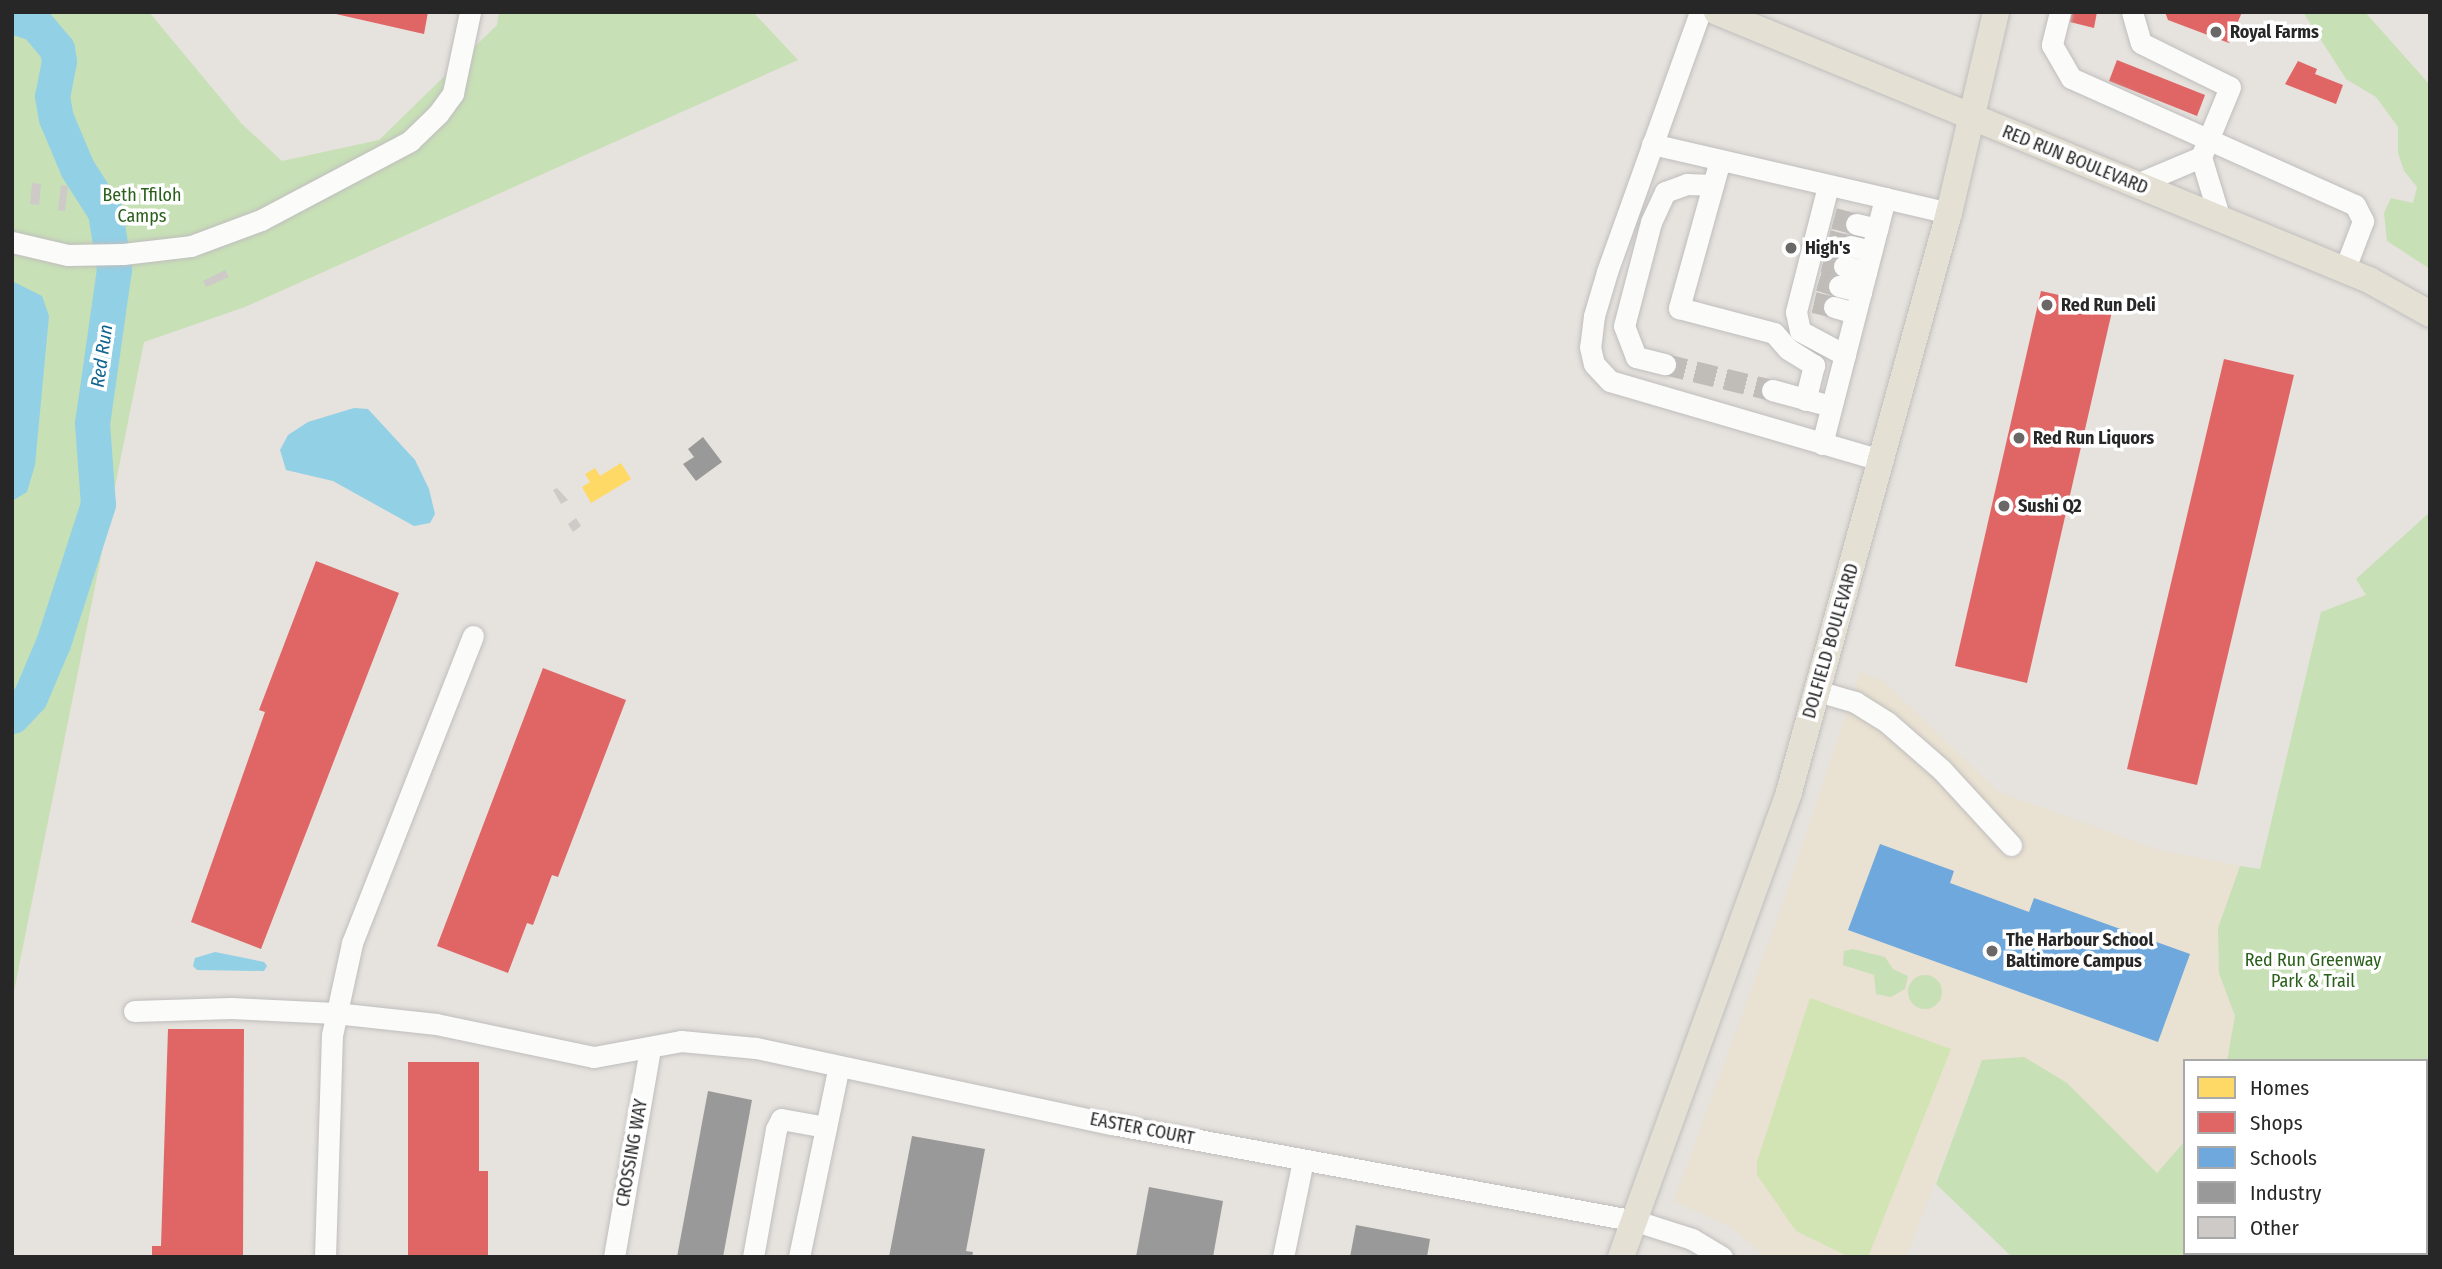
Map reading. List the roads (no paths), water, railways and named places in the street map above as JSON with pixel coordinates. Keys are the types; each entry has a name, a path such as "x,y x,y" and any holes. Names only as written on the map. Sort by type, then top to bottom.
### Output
{"main road":[{"name":"RED RUN BOULEVARD","path":"1717,12 1969,119 2137,184 2344,271 2430,314"},
{"name":"DOLFIELD BOULEVARD","path":"1621,1257 1789,792 1883,461 1949,213 1996,12"}],"street":[{"path":"12,242 68,255 123,254 191,246 227,235 410,141 438,114 453,93 470,12"},
{"path":"1700,12 1594,316 1590,347 1594,364 1610,381 1883,461"},
{"path":"2060,12 2052,45 2061,68 2071,78 2210,137 2356,205 2363,221 2344,271"},
{"path":"2132,12 2141,43 2230,87 2201,157 2220,219"},
{"path":"1652,144 1949,213"},
{"path":"2137,184 2201,157"},
{"path":"1720,160 1679,308 1774,333 1788,349 1814,365 1805,400"},
{"path":"1636,357 1623,326 1651,222 1665,192 1687,184 1713,185"},
{"path":"1816,302 1823,263 1828,186"},
{"path":"1822,444 1866,272 1866,226 1885,198"},
{"path":"1850,246 1866,272"},
{"path":"1823,263 1866,272"},
{"path":"1845,355 1800,331 1796,312 1816,302 1855,313"},
{"path":"1610,381 1636,357"},
{"path":"1636,357 1665,364"},
{"path":"1772,390 1832,407"},
{"path":"326,1257 335,1013 352,943 473,636"},
{"path":"1817,691 1855,702 1887,722 1949,777 2011,845"},
{"name":"EASTER COURT","path":"134,1011 231,1008 335,1013 436,1024 594,1057 699,1041 839,1066 1303,1160 1636,1221 1692,1238 1722,1257"},
{"name":"CROSSING WAY","path":"614,1257 650,1049"},
{"path":"799,1257 839,1066"},
{"path":"753,1257 776,1129 781,1119 827,1127"},
{"path":"1283,1257 1303,1160"}],"water":[{"path":"12,281 42,296 49,316 35,465 27,492 12,501"},
{"path":"354,408 368,409 415,460 429,489 435,514 430,523 414,526 333,481 286,470 280,450 288,435 308,422"},
{"path":"215,952 264,962 267,966 264,971 197,970 193,966 195,958"}],"waterway":[{"name":"Red Run","path":"12,16 36,24 57,49 59,61 52,96 56,118 77,168 105,212 114,269 92,423 98,504 53,643 30,697 12,716"}],"tunnel":[{"path":"1834,218 1856,224"},
{"path":"1828,240 1850,246"},
{"path":"1823,261 1844,266"},
{"path":"1819,280 1839,286"},
{"path":"1814,302 1834,307"},
{"path":"1665,364 1772,390"}],"place":[{"name":"Royal Farms","path":"2216,32"},
{"name":"High's","path":"1791,248"},
{"name":"Red Run Deli","path":"2047,305"},
{"name":"Red Run Liquors","path":"2019,438"},
{"name":"Sushi Q2","path":"2004,506"},
{"name":"The Harbour School Baltimore Campus","path":"1992,951"}],"park label":[{"name":"Beth Tfiloh Camps","path":"142,206"},
{"name":"Red Run Greenway Park & Trail","path":"2313,971"}]}
